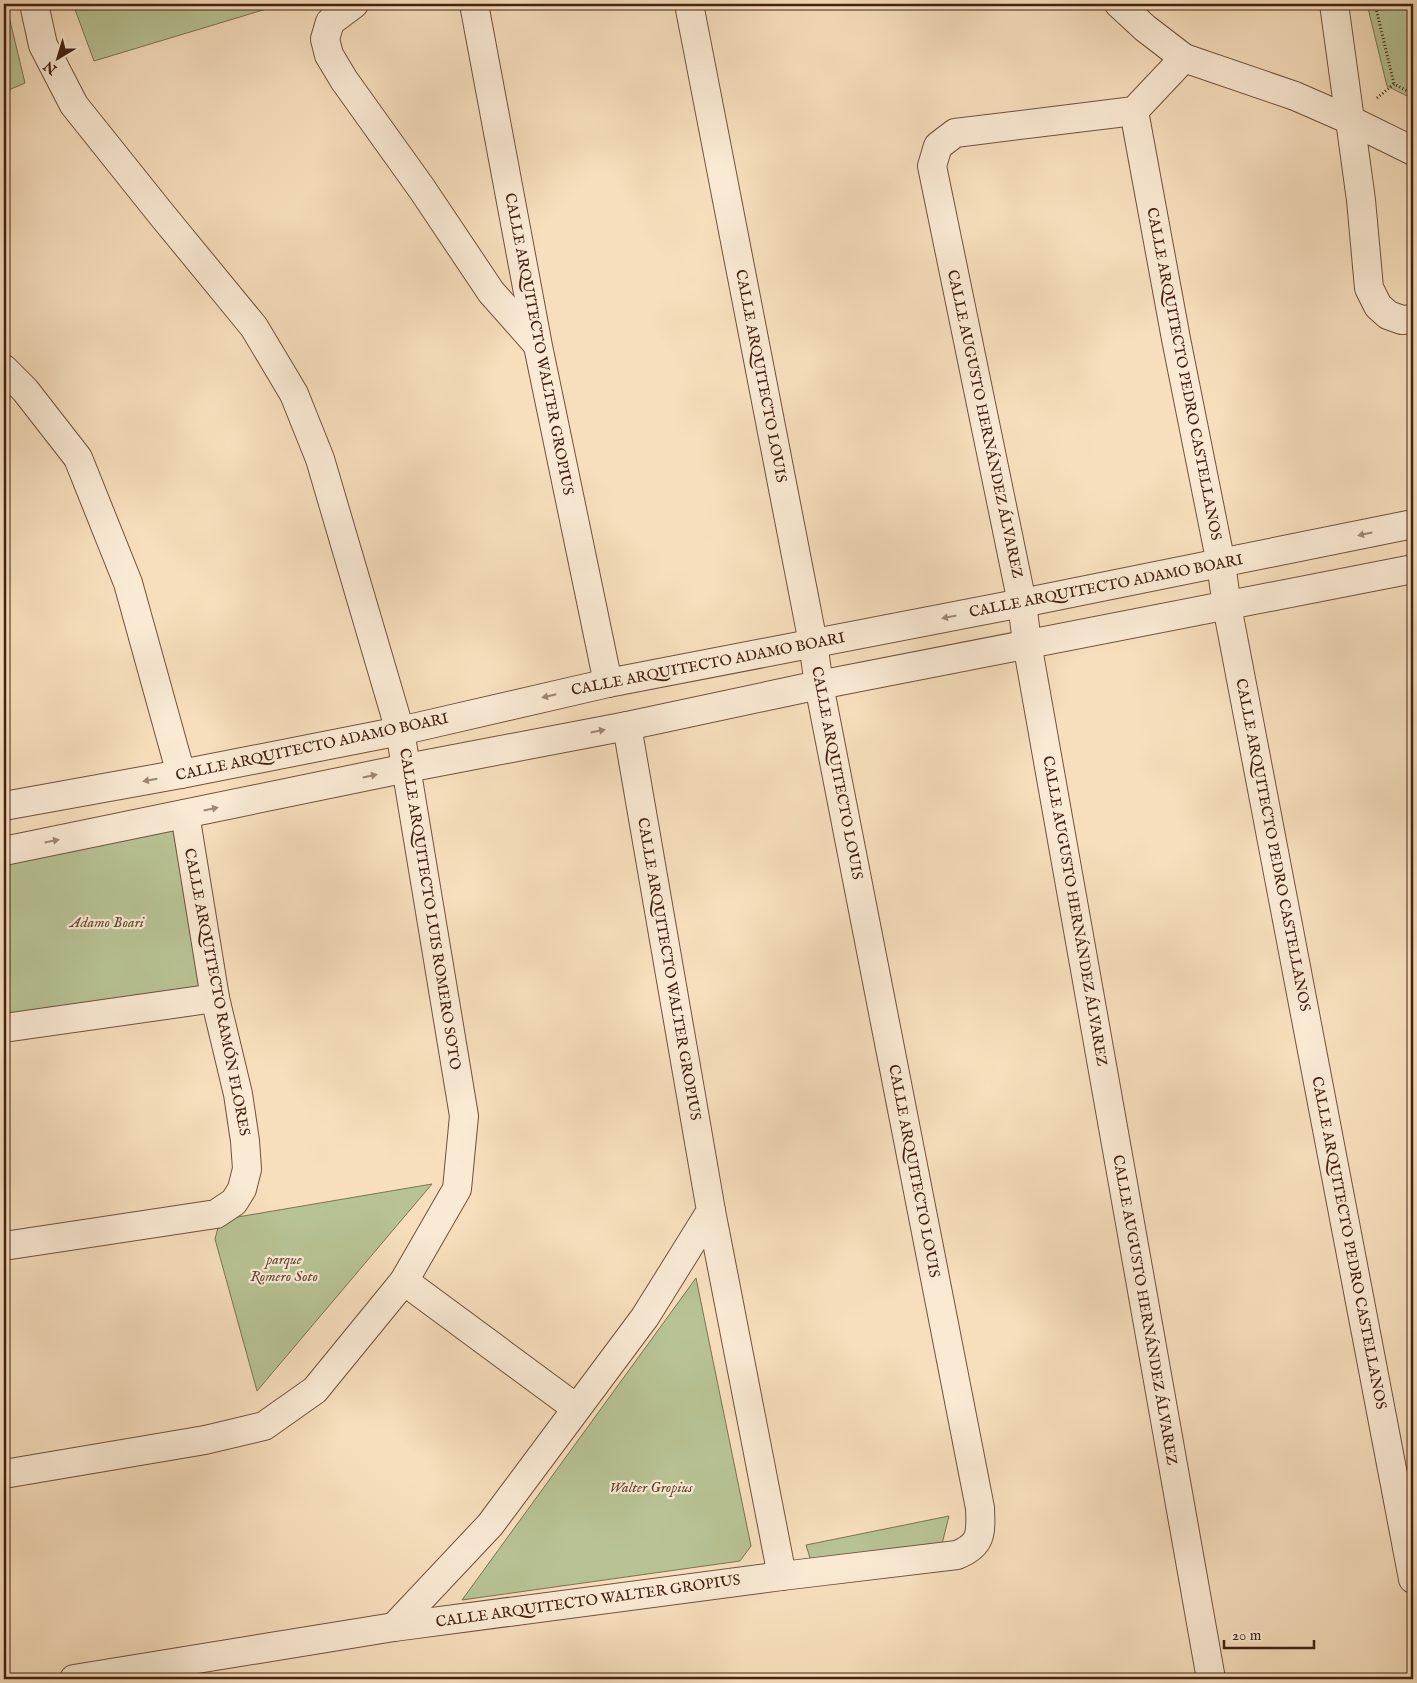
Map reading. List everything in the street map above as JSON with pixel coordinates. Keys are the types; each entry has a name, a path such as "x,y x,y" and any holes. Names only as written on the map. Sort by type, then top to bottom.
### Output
{"street":[{"name":"CALLE ARQUITECTO LUIS ROMERO SOTO","path":"4,1474 205,1440 264,1426 315,1390 404,1281 456,1189 464,1116 400,731 320,459 294,394 254,327 74,104 43,45 34,4"},
{"path":"354,4 330,22 324,39 329,55 344,80 422,189 491,292 538,346"},
{"name":"CALLE ARQUITECTO WALTER GROPIUS","path":"474,4 538,346 608,683"},
{"name":"CALLE ARQUITECTO LOUIS","path":"689,4 813,642 819,685 980,1508 981,1527 977,1543"},
{"path":"1119,4 1145,28 1184,58 1295,96 1413,151"},
{"path":"1334,4 1360,200 1369,288 1378,306 1388,315 1402,320 1413,319"},
{"path":"1134,111 1184,58"},
{"name":"CALLE AUGUSTO HERNÁNDEZ ÁLVAREZ","path":"1134,111 955,134 938,146 932,166 1022,603 1210,1679"},
{"name":"CALLE ARQUITECTO PEDRO CASTELLANOS","path":"1134,111 1174,330 1221,564 1227,606 1413,1579"},
{"path":"4,369 25,390 78,458 128,583 181,774"},
{"name":"CALLE ARQUITECTO ADAMO BOARI","path":"4,806 400,731 608,683 1221,564 1413,524"},
{"path":"4,851 407,768 627,726 1028,643 1413,569"},
{"name":"CALLE ARQUITECTO WALTER GROPIUS","path":"627,726 711,1211 782,1576"},
{"name":"CALLE ARQUITECTO RAMÓN FLORES","path":"4,1246 216,1214 234,1202 242,1189 247,1169 238,1094 215,998 184,814"},
{"path":"4,1028 215,998"},
{"name":"CALLE ARQUITECTO WALTER GROPIUS","path":"394,1627 490,1525 645,1317 711,1211"},
{"path":"404,1281 576,1408"},
{"name":"CALLE ARQUITECTO WALTER GROPIUS","path":"74,1679 394,1627 957,1555 969,1550 977,1543"}],"path":[{"path":"1376,4 1394,84 1413,94"},
{"path":"1350,120 1394,84"}],"green space":[{"path":"4,4 6,4 25,83 4,92"},
{"path":"73,4 283,4 94,61"},
{"path":"1367,4 1413,4 1413,99 1387,86"},
{"name":"Adamo Boari","path":"185,814 215,998 4,1028 4,851"},
{"name":"parque Romero Soto","path":"432,1184 257,1391 215,1239 220,1220"},
{"name":"Walter Gropius","path":"696,1278 751,1546 740,1561 462,1600"},
{"path":"949,1516 942,1544 811,1561 806,1545"}]}
